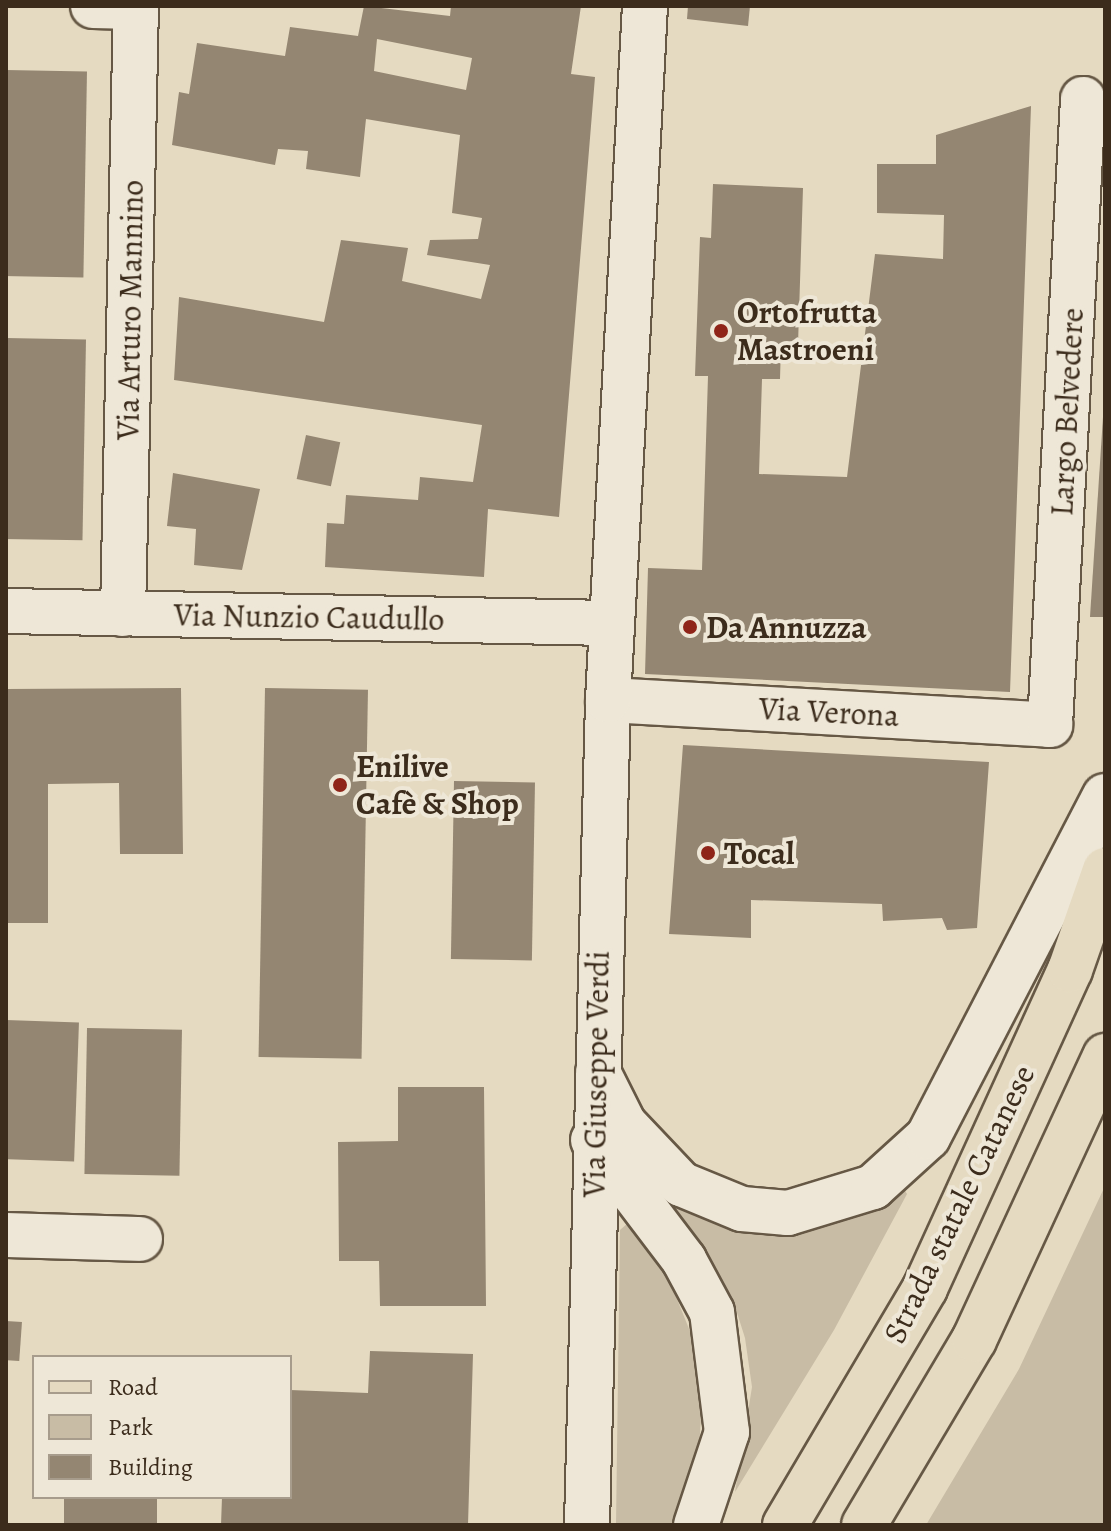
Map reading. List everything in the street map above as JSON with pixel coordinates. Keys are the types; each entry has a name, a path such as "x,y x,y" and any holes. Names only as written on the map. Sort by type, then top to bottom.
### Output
{"main road":[{"path":"93,6 136,7"},
{"name":"Via Giuseppe Verdi","path":"587,1525 593,1140 608,700 645,6"},
{"name":"Via Arturo Mannino","path":"123,614 136,7"},
{"name":"Largo Belvedere","path":"1050,725 1083,99"},
{"name":"Via Nunzio Caudullo","path":"6,611 611,623"},
{"name":"Via Verona","path":"608,700 1050,725"},
{"path":"595,1065 648,1156 681,1184 742,1209 788,1213 873,1187 928,1137 1105,796"},
{"name":"Strada statale Catanese","path":"785,1525 925,1288 1070,970 1105,870"},
{"path":"864,1525 974,1340 1105,1056"},
{"path":"593,1140 648,1156"},
{"path":"593,1140 684,1260 712,1312 727,1432 696,1525"},
{"path":"6,1235 140,1239"}],"green space":[{"path":"901,1184 907,1194 834,1330 735,1492 752,1387 745,1338 732,1297 667,1205 674,1200 713,1223 750,1232"},
{"path":"1105,1186 1105,1525 926,1525 1019,1369"},
{"path":"628,1223 662,1262 704,1366 698,1467 671,1525 616,1525 620,1230"}],"building":[{"path":"364,6 450,16 451,6 581,6 571,74 595,77 559,517 488,509 484,577 325,567 327,523 344,524 346,495 418,500 420,477 473,482 482,425 174,380 179,297 324,322 341,240 408,248 402,281 481,299 490,265 427,255 430,240 478,239 482,218 452,213 460,135 366,119 360,177 306,169 308,151 278,149 275,165 172,145 179,92 189,94 197,43 285,56 290,27 358,36","holes":["377,39 472,58 466,90 374,71"]},
{"path":"688,6 750,6 748,26 687,19"},
{"path":"6,70 87,71 83,277 6,276"},
{"path":"1031,106 1010,692 645,674 648,568 702,570 708,376 695,376 700,237 711,238 713,184 803,188 798,345 781,344 780,379 762,379 759,474 847,477 875,254 943,259 944,215 877,213 877,164 936,164 936,135"},
{"path":"6,338 86,339 82,540 6,539"},
{"path":"1103,417 1105,617 1090,617 1102,432"},
{"path":"306,435 340,442 331,486 297,479"},
{"path":"173,473 260,489 242,570 194,565 196,529 167,526"},
{"path":"181,688 183,854 120,854 119,783 48,784 48,923 6,923 6,689"},
{"path":"265,688 368,690 362,1059 259,1057"},
{"path":"683,745 989,762 977,928 947,930 942,918 883,921 882,904 751,900 751,938 669,934"},
{"path":"454,781 535,782 532,960 451,959"},
{"path":"6,1020 79,1023 74,1161 6,1159"},
{"path":"87,1028 182,1030 179,1176 84,1174"},
{"path":"398,1087 484,1087 486,1306 380,1306 379,1261 339,1261 338,1142 398,1141"},
{"path":"6,1321 22,1322 19,1361 6,1360"},
{"path":"370,1351 473,1354 468,1525 221,1525 222,1499 292,1499 292,1390 368,1393"},
{"path":"64,1499 157,1499 157,1525 64,1525"}],"place":[{"name":"Ortofrutta Mastroeni","path":"721,331"},
{"name":"Da Annuzza","path":"690,627"},
{"name":"Enilive Cafè & Shop","path":"340,785"},
{"name":"Tocal","path":"708,853"}]}
